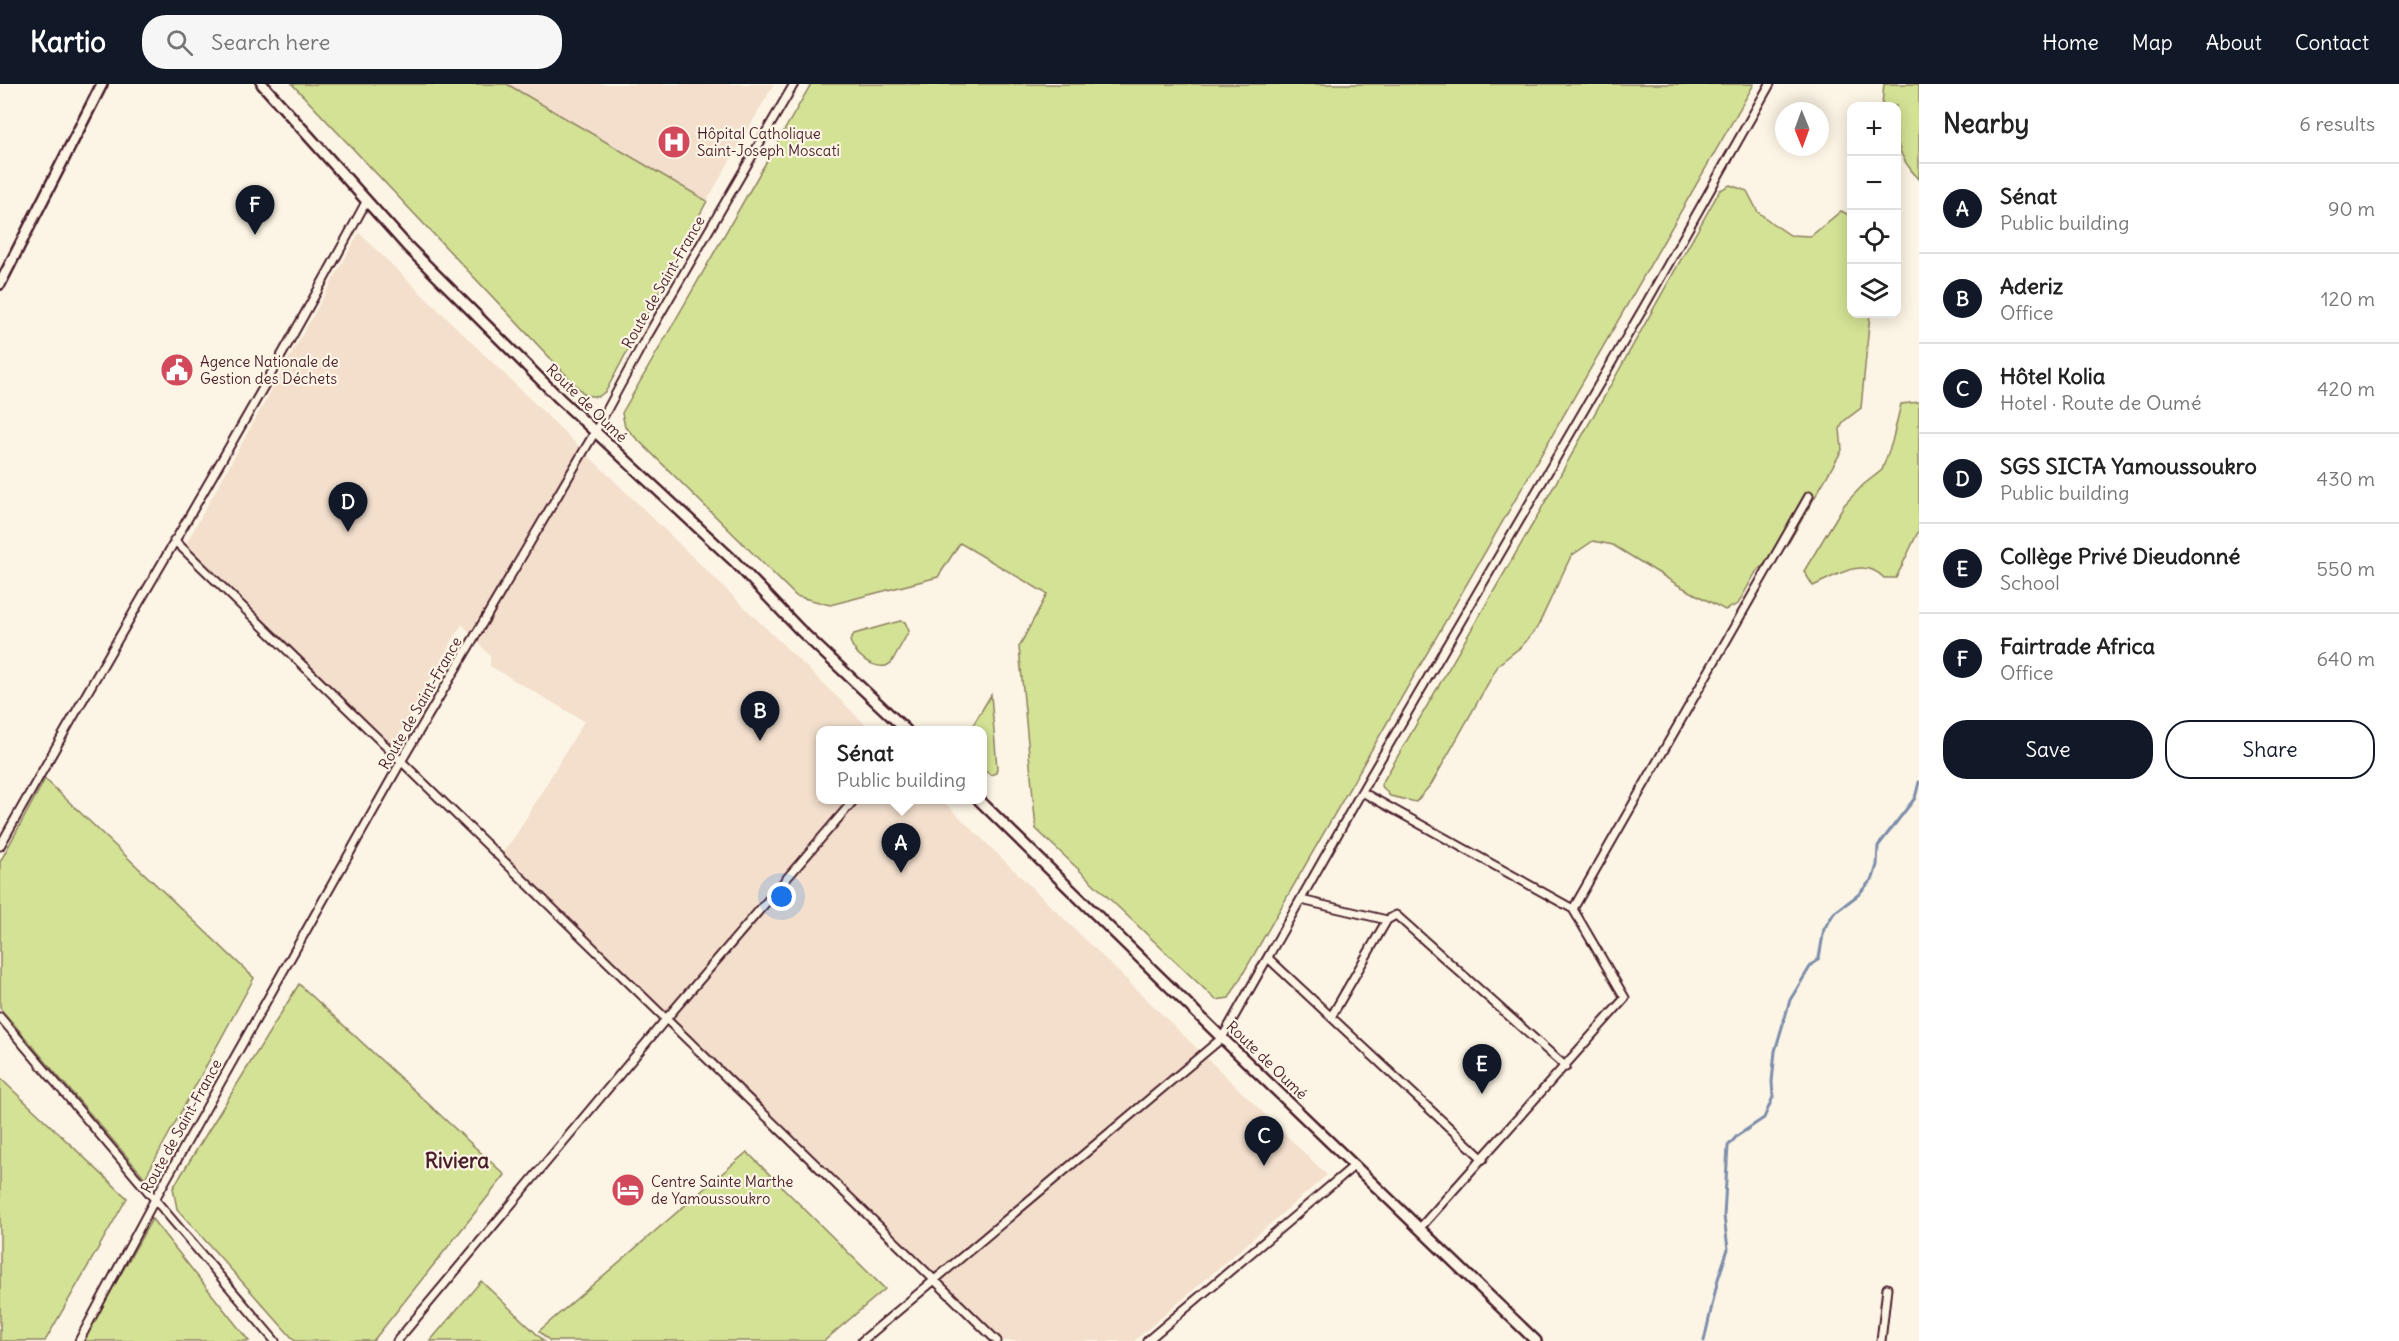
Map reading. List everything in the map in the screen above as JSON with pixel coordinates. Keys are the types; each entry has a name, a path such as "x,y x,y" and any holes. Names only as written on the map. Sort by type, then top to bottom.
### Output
{"main road":[{"path":"0,284 102,84"},
{"name":"Route de Oumé","path":"262,84 366,202 595,432 734,561 800,630 902,726"},
{"name":"Route de Oumé","path":"983,804 1536,1341"}],"street":[{"name":"Route de Saint-France","path":"79,1341 155,1199 402,760 595,432 641,347 794,84"},
{"path":"862,1341 1222,1038 1362,792 1644,308 1770,84"},
{"path":"0,846 313,299 366,202"},
{"path":"1573,909 1809,496"},
{"path":"174,540 998,1341"},
{"path":"1362,792 1573,909 1625,998 1566,1067 1419,1229"},
{"path":"397,1341 666,1019 851,804"},
{"path":"1301,900 1387,920"},
{"path":"1331,1017 1387,920 1396,915 1566,1067"},
{"path":"1268,958 1483,1159"},
{"path":"0,1017 275,1341"},
{"path":"1147,1341 1355,1165"},
{"path":"1881,1341 1887,1288"}],"shaded area":[{"name":"Hôpital Catholique Saint-Joseph Moscati","path":"507,84 774,84 707,201"},
{"path":"359,233 867,726 816,726 816,804 946,804 1327,1175 1134,1341 1000,1341 501,854 516,835 584,721 490,666 490,656 462,624 393,745 184,547"}],"green space":[{"path":"292,84 507,84 707,201 606,391 598,397 585,395"},
{"path":"811,84 1754,84 1229,998 1216,1000 1036,829 1019,647 1047,594 960,543 938,577 830,605 796,596 625,427 622,413"},
{"path":"1884,84 1919,84 1919,179 1901,154 1901,102 1882,102"},
{"path":"1730,185 1747,191 1758,212 1790,235 1811,236 1841,211 1847,214 1847,318 1870,318 1861,408 1844,421 1840,429 1842,450 1789,542 1756,572 1738,604 1725,610 1678,585 1613,545 1593,541 1571,556 1537,628 1522,646 1499,664 1432,783 1416,802 1390,796 1381,785 1535,520 1720,190"},
{"path":"1919,402 1919,530 1896,578 1884,578 1876,572 1858,568 1840,573 1813,586 1804,571 1844,505 1863,485 1882,470 1892,442 1901,404"},
{"path":"900,621 905,622 909,631 891,663 886,666 869,663 852,646 850,641 854,634"},
{"path":"991,695 996,773 991,775 987,772 987,726 972,726"},
{"path":"45,779 254,978 145,1178 0,1008 0,862"},
{"path":"299,984 505,1175 373,1341 295,1341 177,1209 173,1188"},
{"path":"0,1078 127,1198 45,1341 0,1341"},
{"path":"747,1152 885,1289 824,1341 550,1341 539,1331"},
{"path":"152,1219 249,1341 83,1341"},
{"path":"481,1281 544,1341 430,1341"}],"waterway":[{"path":"1704,1341 1718,1279 1728,1249 1724,1216 1728,1146 1737,1136 1764,1118 1773,1097 1775,1051 1790,1000 1810,967 1819,958 1824,929 1834,913 1858,895 1873,878 1877,865 1878,846 1915,798 1919,782"}],"place":[{"name":"Hôpital Catholique Saint-Joseph Moscati","path":"674,142"},
{"name":"Fairtrade Africa","path":"255,235"},
{"name":"Agence Nationale de Gestion des Déchets","path":"177,370"},
{"name":"SGS SICTA Yamoussoukro","path":"348,532"},
{"name":"Aderiz","path":"760,741"},
{"name":"Sénat","path":"901,873"},
{"name":"Collège Privé Dieudonné","path":"1482,1094"},
{"name":"Hôtel Kolia","path":"1264,1166"},
{"name":"Centre Sainte Marthe de Yamoussoukro","path":"628,1190"}],"district":[{"name":"Riviera","path":"457,1160"}]}
